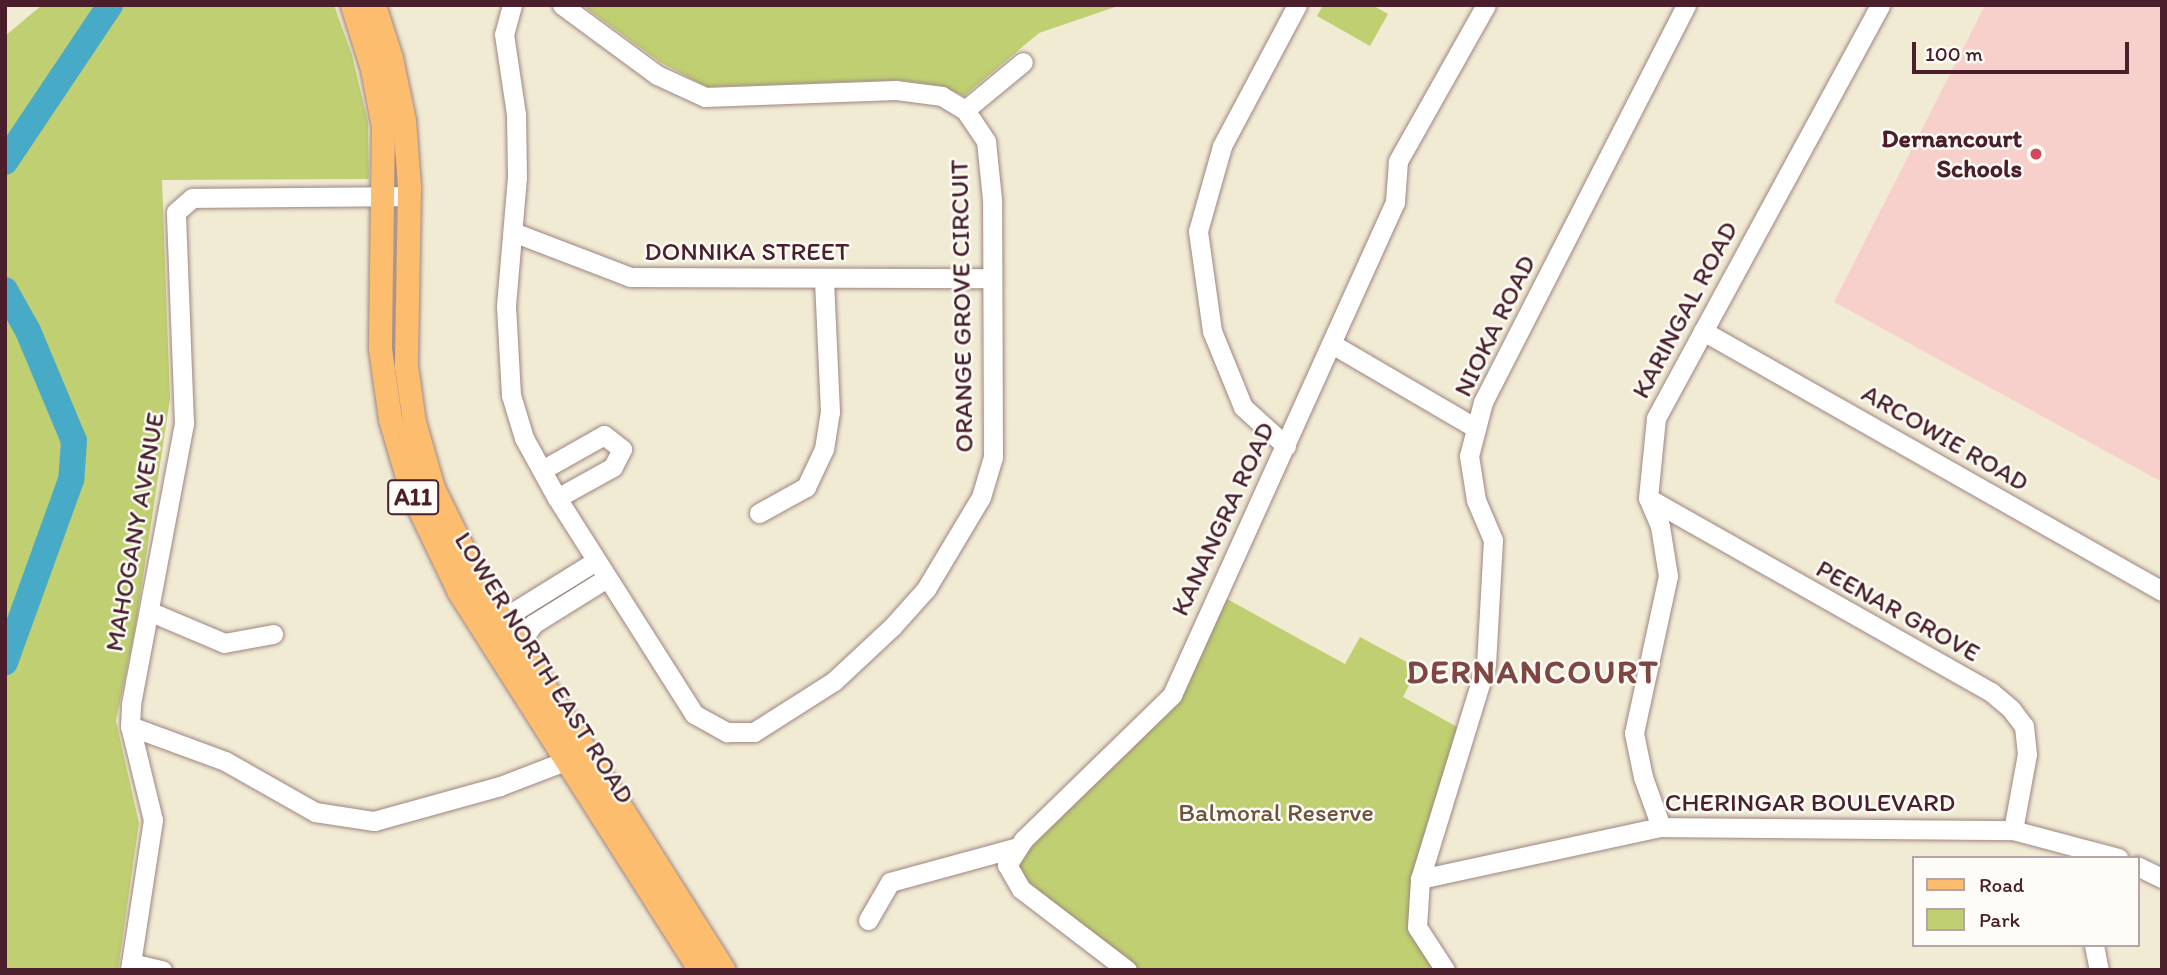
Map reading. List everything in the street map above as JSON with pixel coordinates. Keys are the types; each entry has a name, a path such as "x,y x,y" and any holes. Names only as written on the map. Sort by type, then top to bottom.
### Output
{"main road":[{"name":"LOWER NORTH EAST ROAD","path":"352,5 378,98 385,195 379,326 395,441 436,552 493,645 577,756 724,970"},
{"name":"LOWER NORTH EAST ROAD","path":"374,5 401,101 408,196 404,341 414,422 452,533 518,645 577,756 700,970"}],"street":[{"name":"ORANGE GROVE CIRCUIT","path":"512,5 505,34 516,114 513,232 506,306 511,395 524,438 557,498 694,714 727,732 754,732 834,681 926,589 981,497 993,457 989,278 992,199 986,141 965,110"},
{"path":"562,5 657,75 705,97 896,90 942,96 965,110 1023,62"},
{"path":"1286,446 1243,407 1212,331 1198,230 1222,146 1297,5"},
{"name":"KANANGRA ROAD","path":"1018,847 1172,695 1395,202 1398,161 1486,5"},
{"name":"NIOKA ROAD","path":"1445,970 1417,927 1420,879 1486,665 1493,540 1474,489 1469,456 1483,402 1686,5"},
{"name":"KARINGAL ROAD","path":"1661,827 1643,777 1634,733 1668,576 1660,526 1648,498 1656,418 1880,5"},
{"name":"MAHOGANY AVENUE","path":"131,966 153,820 130,726 184,423 176,212 192,198 408,196"},
{"name":"DONNIKA STREET","path":"513,232 630,277 989,278"},
{"path":"759,513 806,487 824,449 830,412 824,279"},
{"name":"ARCOWIE ROAD","path":"1703,331 2162,591"},
{"path":"1332,344 1476,428"},
{"path":"542,470 604,435 622,449 614,467 557,498"},
{"name":"PEENAR GROVE","path":"1648,498 1991,692 2011,709 2024,726 2027,754 2013,830"},
{"path":"493,645 502,619 596,561"},
{"path":"518,645 533,624 607,578"},
{"path":"151,612 224,643 273,634"},
{"path":"130,726 225,761 315,811 374,821 577,756"},
{"name":"CHERINGAR BOULEVARD","path":"1420,879 1661,827 2013,830 2110,856"},
{"path":"868,920 890,882 1018,847"},
{"path":"1018,847 1007,865 1021,889 1127,970"},
{"path":"2139,860 2162,862"},
{"path":"2139,867 2162,878"},
{"path":"2094,947 2099,970"},
{"path":"131,966 162,970"}],"shaded area":[{"name":"Dernancourt Schools","path":"1985,5 2162,5 2162,482 1834,302"}],"green space":[{"path":"42,5 334,5 352,55 368,122 369,179 162,180 170,399 135,629 116,721 139,823 118,970 5,970 5,36"},
{"path":"582,5 1121,5 1039,33 964,96 942,86 899,80 707,87 660,62"},
{"path":"1323,5 1372,5 1388,14 1370,46 1317,16"},
{"name":"Balmoral Reserve","path":"1218,594 1345,664 1360,637 1418,668 1403,697 1468,733 1417,927 1445,970 1127,970 1007,865 1172,695"}],"waterway":[{"path":"5,162 110,5"},
{"path":"5,290 28,331 74,441 71,480 5,662"}],"place":[{"name":"Dernancourt Schools","path":"2036,154"}],"district":[{"name":"DERNANCOURT","path":"1533,672"}]}
